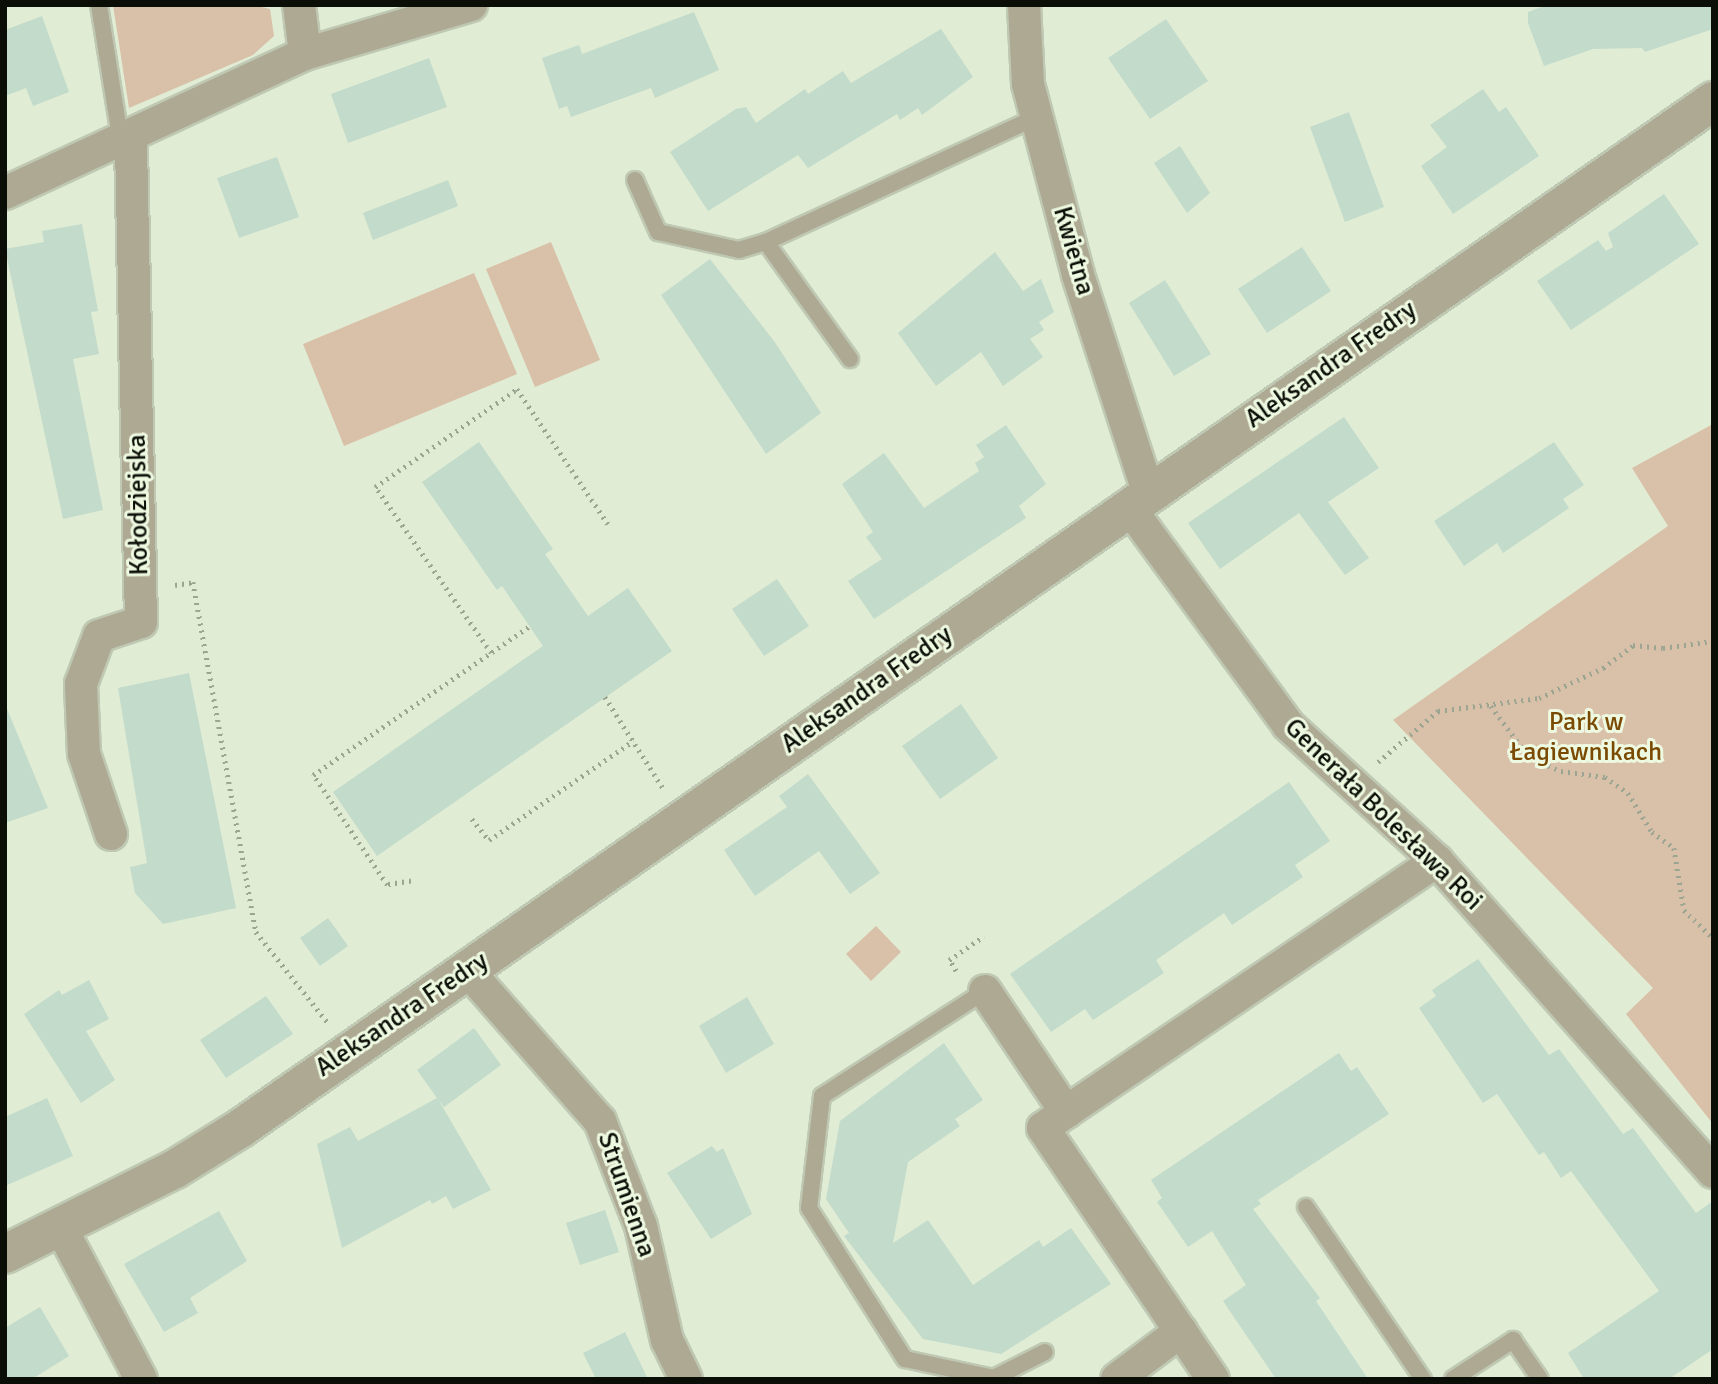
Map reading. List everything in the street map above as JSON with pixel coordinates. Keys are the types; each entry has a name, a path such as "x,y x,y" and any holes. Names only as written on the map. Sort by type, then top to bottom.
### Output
{"street":[{"path":"299,5 306,54"},
{"path":"5,193 126,140 306,54 471,5"},
{"name":"Kwietna","path":"1024,5 1028,84 1138,499"},
{"name":"Aleksandra Fredry","path":"5,1254 61,1228 220,1141 468,971 1138,499 1713,101"},
{"name":"Kołodziejska","path":"111,834 84,754 80,684 99,636 141,622 126,140"},
{"name":"Generała Bolesława Roi","path":"1138,499 1288,724 1437,861 1713,1172"},
{"path":"1213,1379 1043,1128 1437,861"},
{"name":"Strumienna","path":"468,971 600,1121 641,1226 667,1340 686,1379"},
{"path":"985,990 1066,1112"},
{"path":"61,1228 141,1379"},
{"path":"1117,1379 1181,1331"}],"lane":[{"path":"99,5 126,140"},
{"path":"635,180 657,232 738,250 766,242 1037,117"},
{"path":"766,242 850,359"},
{"path":"985,990 822,1096 809,1208 905,1359 994,1378 1045,1352"},
{"path":"1306,1207 1423,1379"},
{"path":"1453,1379 1513,1340 1540,1379"}],"path":[{"path":"491,653 376,487 517,389 608,524"},
{"path":"169,586 193,582 256,932 337,1034"},
{"path":"411,881 387,885 313,775 530,626"},
{"path":"1353,783 1438,712 1539,698 1603,668 1633,645 1663,648 1713,641"},
{"path":"605,697 670,798"},
{"path":"1491,706 1529,757 1545,766 1605,777 1628,793 1652,832 1674,849 1684,910 1713,937"},
{"path":"472,819 489,840 633,741"},
{"path":"959,974 949,960 984,936"}],"green space":[{"path":"113,5 254,5 270,9 274,36 253,55 129,108"},
{"path":"551,242 600,360 535,387 486,269"},
{"path":"474,273 517,374 344,446 303,344"},
{"name":"Park w Łagiewnikach","path":"1713,424 1713,1124 1626,1014 1653,988 1393,720 1668,526 1632,468"},
{"path":"876,926 901,952 871,981 846,954"}],"building":[{"path":"1547,5 1713,5 1713,29 1645,52 1642,48 1593,49 1544,66 1528,23 1528,12"},
{"path":"694,12 719,70 655,98 651,88 571,117 567,106 559,109 542,58 579,45 582,54"},
{"path":"42,16 69,92 33,106 26,88 5,96 5,30"},
{"path":"1166,19 1208,81 1150,119 1108,58"},
{"path":"941,29 973,77 922,115 918,108 900,120 897,114 808,168 798,155 708,211 670,152 736,109 746,107 756,123 805,89 808,94 843,71 851,83"},
{"path":"429,58 447,107 348,143 331,94"},
{"path":"1483,89 1499,112 1506,107 1539,156 1453,214 1421,166 1447,147 1430,125"},
{"path":"1349,112 1384,207 1345,222 1310,127"},
{"path":"1180,146 1210,193 1187,213 1154,163"},
{"path":"277,157 299,217 239,238 217,178"},
{"path":"448,180 458,206 373,240 363,213"},
{"path":"1664,194 1699,244 1571,330 1537,281 1598,240 1606,251 1613,247 1608,233"},
{"path":"82,224 98,311 91,312 99,354 73,359 103,510 63,519 5,249 44,242 42,231"},
{"path":"1302,247 1331,291 1267,333 1238,289"},
{"path":"995,252 1023,291 1041,279 1054,312 1039,322 1044,330 1030,339 1043,357 1003,386 981,352 936,386 898,333"},
{"path":"710,259 774,341 821,413 766,454 661,295"},
{"path":"1165,280 1211,354 1174,376 1129,303"},
{"path":"1344,417 1379,468 1328,502 1369,558 1345,575 1299,513 1220,569 1188,523"},
{"path":"1006,425 1046,484 1019,506 1026,518 874,619 848,581 882,559 866,537 873,532 842,484 884,453 924,508 979,471 975,463 984,457 976,445"},
{"path":"479,442 553,549 545,554 588,616 628,588 672,651 377,856 333,792 543,646 502,586 497,590 422,482"},
{"path":"1554,442 1584,485 1563,499 1569,508 1503,553 1497,543 1464,566 1434,521"},
{"path":"777,579 809,626 764,656 732,609"},
{"path":"189,673 236,908 163,924 135,893 130,867 147,863 118,688"},
{"path":"5,704 48,808 5,823"},
{"path":"961,704 998,758 940,799 902,746"},
{"path":"808,774 880,873 850,894 819,851 755,896 724,850 787,807 779,796"},
{"path":"1289,782 1330,841 1295,865 1303,877 1232,925 1224,913 1156,960 1164,973 1093,1020 1085,1009 1051,1032 1010,974"},
{"path":"328,918 348,946 320,966 300,938"},
{"path":"1478,959 1549,1055 1559,1049 1623,1134 1633,1128 1696,1213 1713,1201 1713,1349 1669,1379 1584,1379 1568,1353 1659,1291 1571,1171 1561,1178 1544,1152 1539,1155 1497,1094 1483,1103 1419,1008 1436,996 1432,990"},
{"path":"89,980 109,1019 86,1031 115,1080 81,1103 24,1014 59,990 62,995"},
{"path":"266,996 293,1034 226,1078 200,1040"},
{"path":"747,997 774,1044 726,1073 699,1026"},
{"path":"474,1028 501,1065 444,1107 438,1099 491,1190 453,1209 446,1196 432,1204 430,1200 342,1248 317,1144 350,1127 358,1141 437,1098 417,1070"},
{"path":"944,1043 983,1100 955,1119 960,1126 908,1162 893,1243 928,1220 973,1285 1039,1240 1043,1247 1071,1228 1111,1284 1001,1354 923,1339 844,1236 849,1233 826,1199 840,1121"},
{"path":"1339,1053 1351,1071 1357,1067 1389,1114 1258,1200 1261,1204 1253,1209 1320,1298 1316,1301 1368,1379 1276,1379 1223,1301 1246,1285 1212,1231 1188,1247 1157,1202 1162,1198 1151,1180"},
{"path":"47,1098 73,1156 5,1186 5,1117"},
{"path":"712,1146 717,1152 723,1148 752,1214 711,1239 667,1173"},
{"path":"605,1210 619,1252 580,1265 566,1223"},
{"path":"219,1211 247,1261 190,1298 198,1313 164,1332 124,1264"},
{"path":"40,1307 69,1356 32,1379 5,1379 5,1328"},
{"path":"625,1332 648,1379 596,1379 583,1353"}]}
